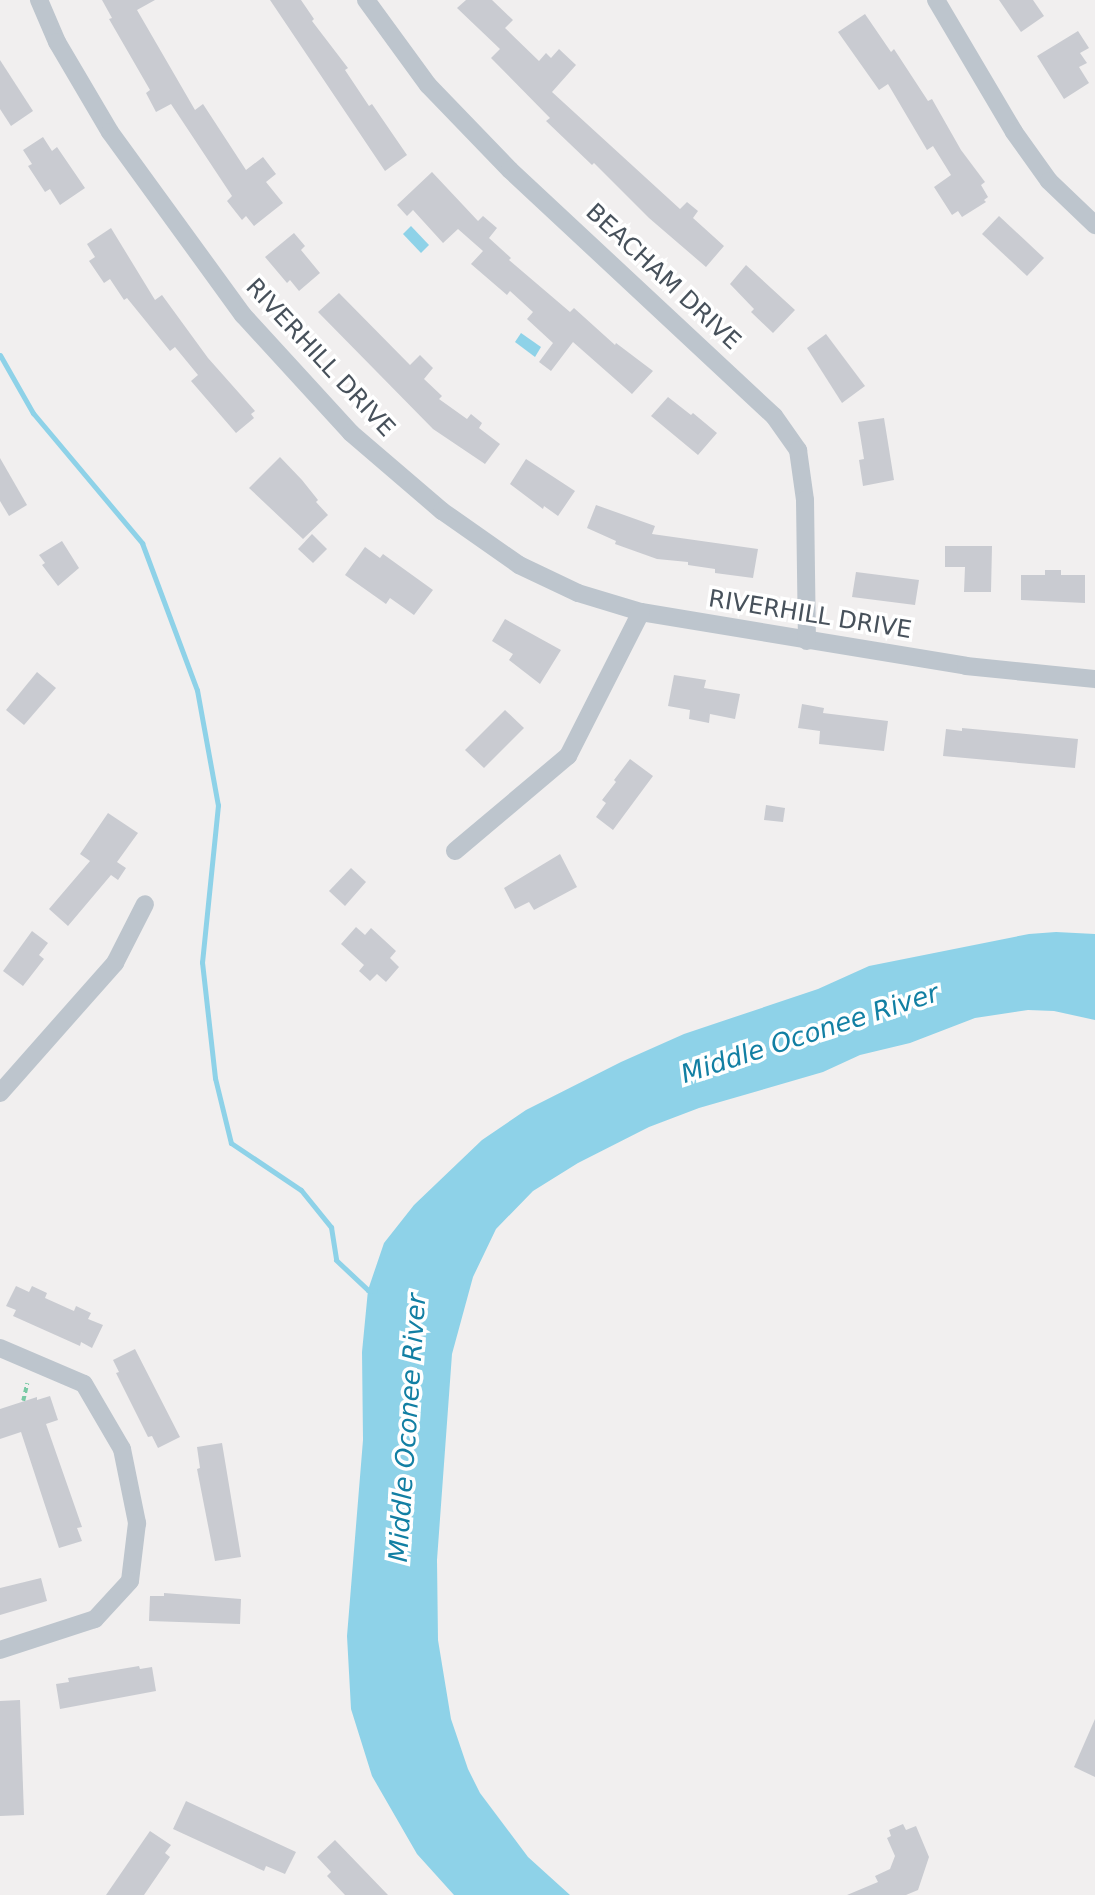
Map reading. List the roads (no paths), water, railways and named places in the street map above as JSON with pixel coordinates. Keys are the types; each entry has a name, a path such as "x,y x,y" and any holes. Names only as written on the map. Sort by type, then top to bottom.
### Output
{"street":[{"name":"RIVERHILL DRIVE","path":"40,0 57,42 110,132 193,250 243,315 351,433 442,511 519,565 578,593 641,612 966,666 1095,679"},
{"name":"BEACHAM DRIVE","path":"366,0 428,85 510,170 774,416 798,450 805,500 807,641"},
{"path":"936,0 979,67 1014,132 1049,181 1095,225"},
{"path":"455,851 568,756 641,612"},
{"path":"0,1093 115,963 145,904"},
{"path":"0,1348 84,1384 121,1449 137,1523 130,1581 95,1619 0,1650"}],"water":[{"path":"411,226 429,245 421,253 403,234"},
{"path":"521,333 541,347 535,357 515,342"},
{"name":"Middle Oconee River","path":"1029,934 1095,934 1095,1020 1054,1011 1028,1010 975,1018 910,1043 860,1055 823,1072 699,1108 649,1127 578,1163 533,1191 496,1229 473,1277 452,1354 437,1560 438,1640 451,1719 468,1769 480,1793 528,1857 570,1895 454,1895 417,1854 372,1776 351,1709 347,1636 363,1440 362,1352 368,1290 384,1243 414,1205 482,1140 526,1110 621,1062 684,1034 818,989 869,966"}],"waterway":[{"path":"0,355 33,413 142,543 197,690 218,805 202,962 215,1078 231,1143 301,1190 331,1227 336,1260 368,1290 375,1291"}]}
